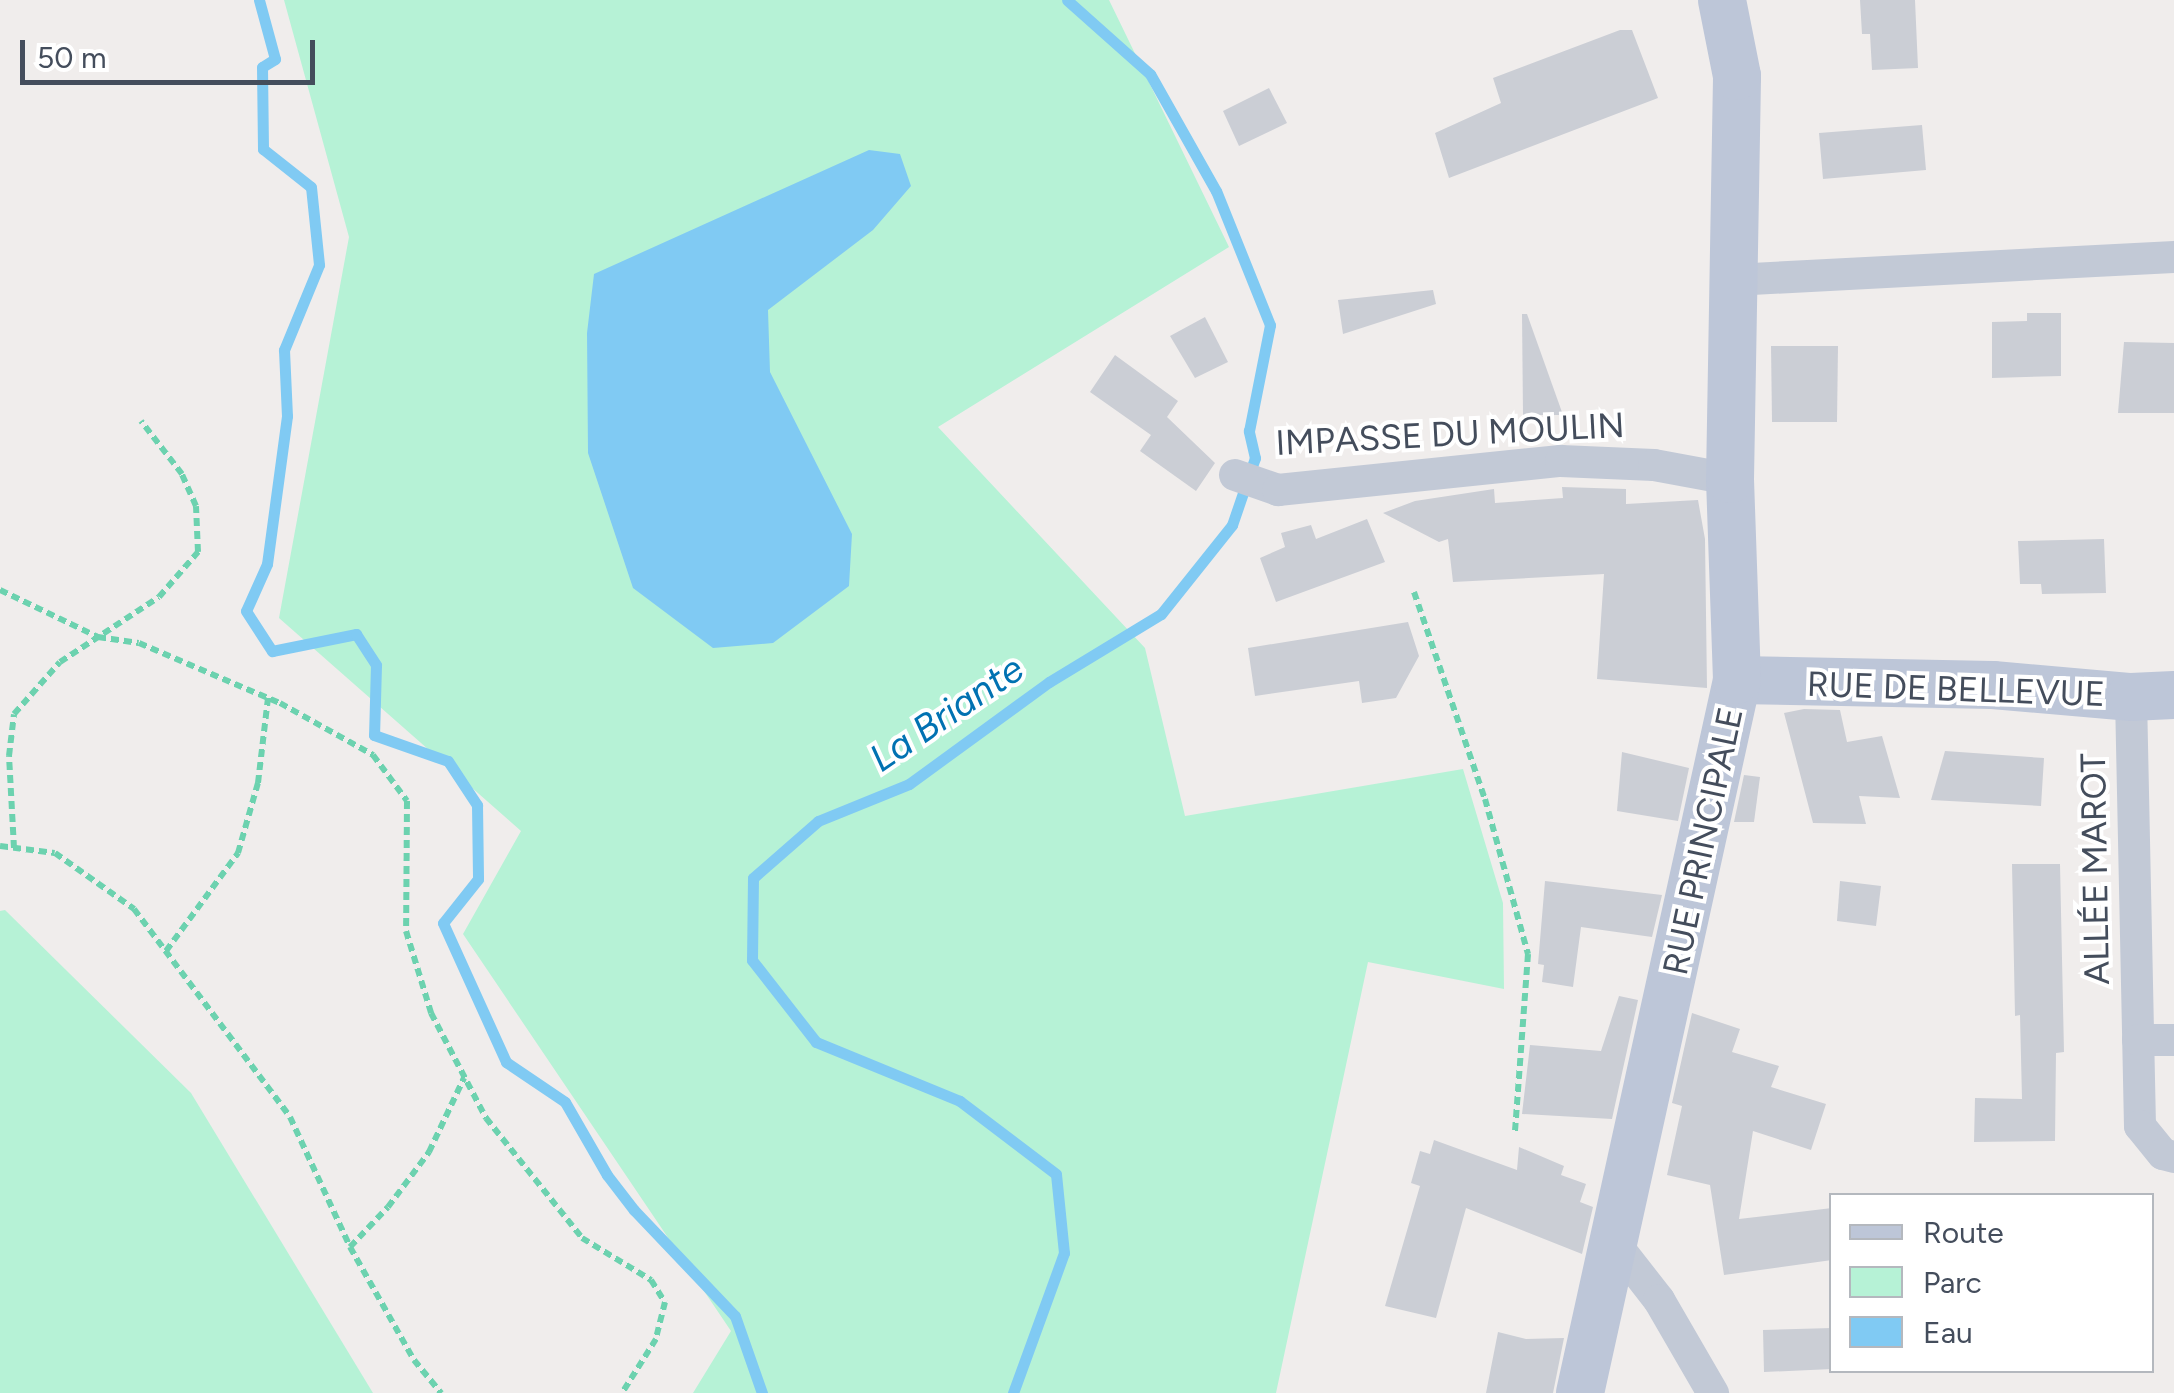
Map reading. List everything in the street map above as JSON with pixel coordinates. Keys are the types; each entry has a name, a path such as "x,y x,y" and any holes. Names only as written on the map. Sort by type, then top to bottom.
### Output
{"street":[{"name":"RUE PRINCIPALE","path":"1580,1393 1737,680 1730,478 1737,76 1722,0"},
{"path":"1733,280 2174,257"},
{"name":"IMPASSE DU MOULIN","path":"1235,475 1278,490 1561,462 1654,464 1730,478"},
{"name":"RUE DE BELLEVUE","path":"1737,680 1992,684 2152,696"},
{"name":"ALLÉE MAROT","path":"2152,696 2138,1040 2140,1126 2163,1154 2174,1157"},
{"path":"2138,1040 2174,1040"},
{"path":"1612,1241 1659,1300 1713,1393"}],"path":[{"path":"14,848 9,756 14,714 60,662 160,597 198,552 196,506 182,474 141,422"},
{"path":"0,590 98,637 139,643 268,698 373,755 407,801 406,931 431,1013 464,1077 486,1118 582,1238 651,1280 665,1302 656,1339 622,1393"},
{"path":"1414,592 1486,798 1528,954 1515,1133"},
{"path":"166,951 238,852 258,784 268,698"},
{"path":"0,846 54,853 134,910 290,1117 350,1247 414,1360 442,1393"},
{"path":"350,1247 388,1208 429,1152 464,1077"}],"green space":[{"path":"284,0 1109,0 1229,247 938,427 1145,648 1185,816 1463,769 1503,903 1504,989 1368,962 1276,1393 693,1393 731,1331 463,934 521,831 279,618 349,237"},
{"path":"5,910 191,1093 373,1393 0,1393 0,911"}],"water":[{"path":"869,150 900,154 911,186 873,230 768,310 770,372 852,534 849,586 773,643 713,648 633,588 588,453 587,333 594,274"}],"building":[{"path":"1860,0 1915,0 1918,68 1872,70 1870,34 1862,34"},
{"path":"1620,30 1632,30 1658,98 1449,178 1435,133 1501,103 1493,78"},
{"path":"1269,88 1287,123 1239,146 1223,111"},
{"path":"1922,125 1926,170 1823,179 1819,133"},
{"path":"1433,290 1436,304 1343,334 1338,300"},
{"path":"2027,313 2061,313 2061,376 1992,378 1992,322 2027,321"},
{"path":"1522,314 1527,314 1563,415 1523,415"},
{"path":"1205,317 1228,362 1195,378 1170,336"},
{"path":"2124,342 2174,343 2174,413 2118,413"},
{"path":"1771,346 1838,346 1837,422 1772,422"},
{"path":"1115,355 1178,401 1167,417 1215,463 1196,491 1140,451 1151,435 1090,392"},
{"path":"1562,487 1626,489 1626,504 1698,500 1705,539 1707,688 1597,679 1604,574 1453,582 1448,539 1439,542 1383,513 1415,501 1494,489 1495,503 1563,498"},
{"path":"1367,519 1385,562 1276,602 1260,558 1285,547 1281,533 1311,525 1316,539"},
{"path":"2104,539 2106,593 2042,594 2041,584 2020,584 2018,541"},
{"path":"1408,622 1419,656 1396,698 1362,703 1359,681 1255,696 1248,648"},
{"path":"1840,710 1847,742 1882,736 1900,798 1859,796 1866,824 1813,823 1784,713"},
{"path":"1945,751 2044,758 2041,806 1931,800"},
{"path":"1622,752 1689,768 1678,821 1617,811"},
{"path":"1744,775 1760,777 1754,822 1734,822"},
{"path":"2012,864 2060,864 2064,1052 2056,1053 2055,1141 1974,1142 1975,1098 2022,1099 2020,1015 2015,1016"},
{"path":"1545,881 1662,895 1652,937 1581,927 1573,987 1542,982 1544,965 1538,964"},
{"path":"1840,881 1881,886 1876,926 1837,921"},
{"path":"1619,996 1638,1000 1612,1119 1522,1114 1530,1045 1601,1051"},
{"path":"1692,1013 1740,1029 1732,1052 1779,1066 1771,1087 1826,1104 1811,1150 1753,1131 1739,1219 1829,1208 1829,1260 1724,1275 1710,1185 1667,1175 1682,1106 1672,1103"},
{"path":"1434,1140 1517,1170 1519,1147 1564,1166 1561,1175 1586,1184 1580,1202 1593,1207 1582,1254 1466,1208 1436,1318 1385,1306 1420,1186 1411,1183 1420,1151 1430,1154"},
{"path":"1829,1328 1829,1369 1764,1372 1763,1330"},
{"path":"1498,1332 1526,1339 1564,1338 1553,1393 1486,1393"}],"waterway":[{"path":"259,0 275,59 262,67 263,149 311,187 319,265 284,350 287,416 267,564 246,611 272,651 356,634 376,665 374,735 448,761 477,805 478,879 443,923 506,1062 565,1102 607,1175 634,1210 735,1316 762,1393"},
{"name":"La Briante","path":"1013,1393 1064,1253 1056,1174 960,1101 816,1042 752,960 753,878 818,821 909,784 1049,682 1161,614 1232,525 1255,458 1249,431 1270,325 1216,191 1150,74 1067,0"}]}
